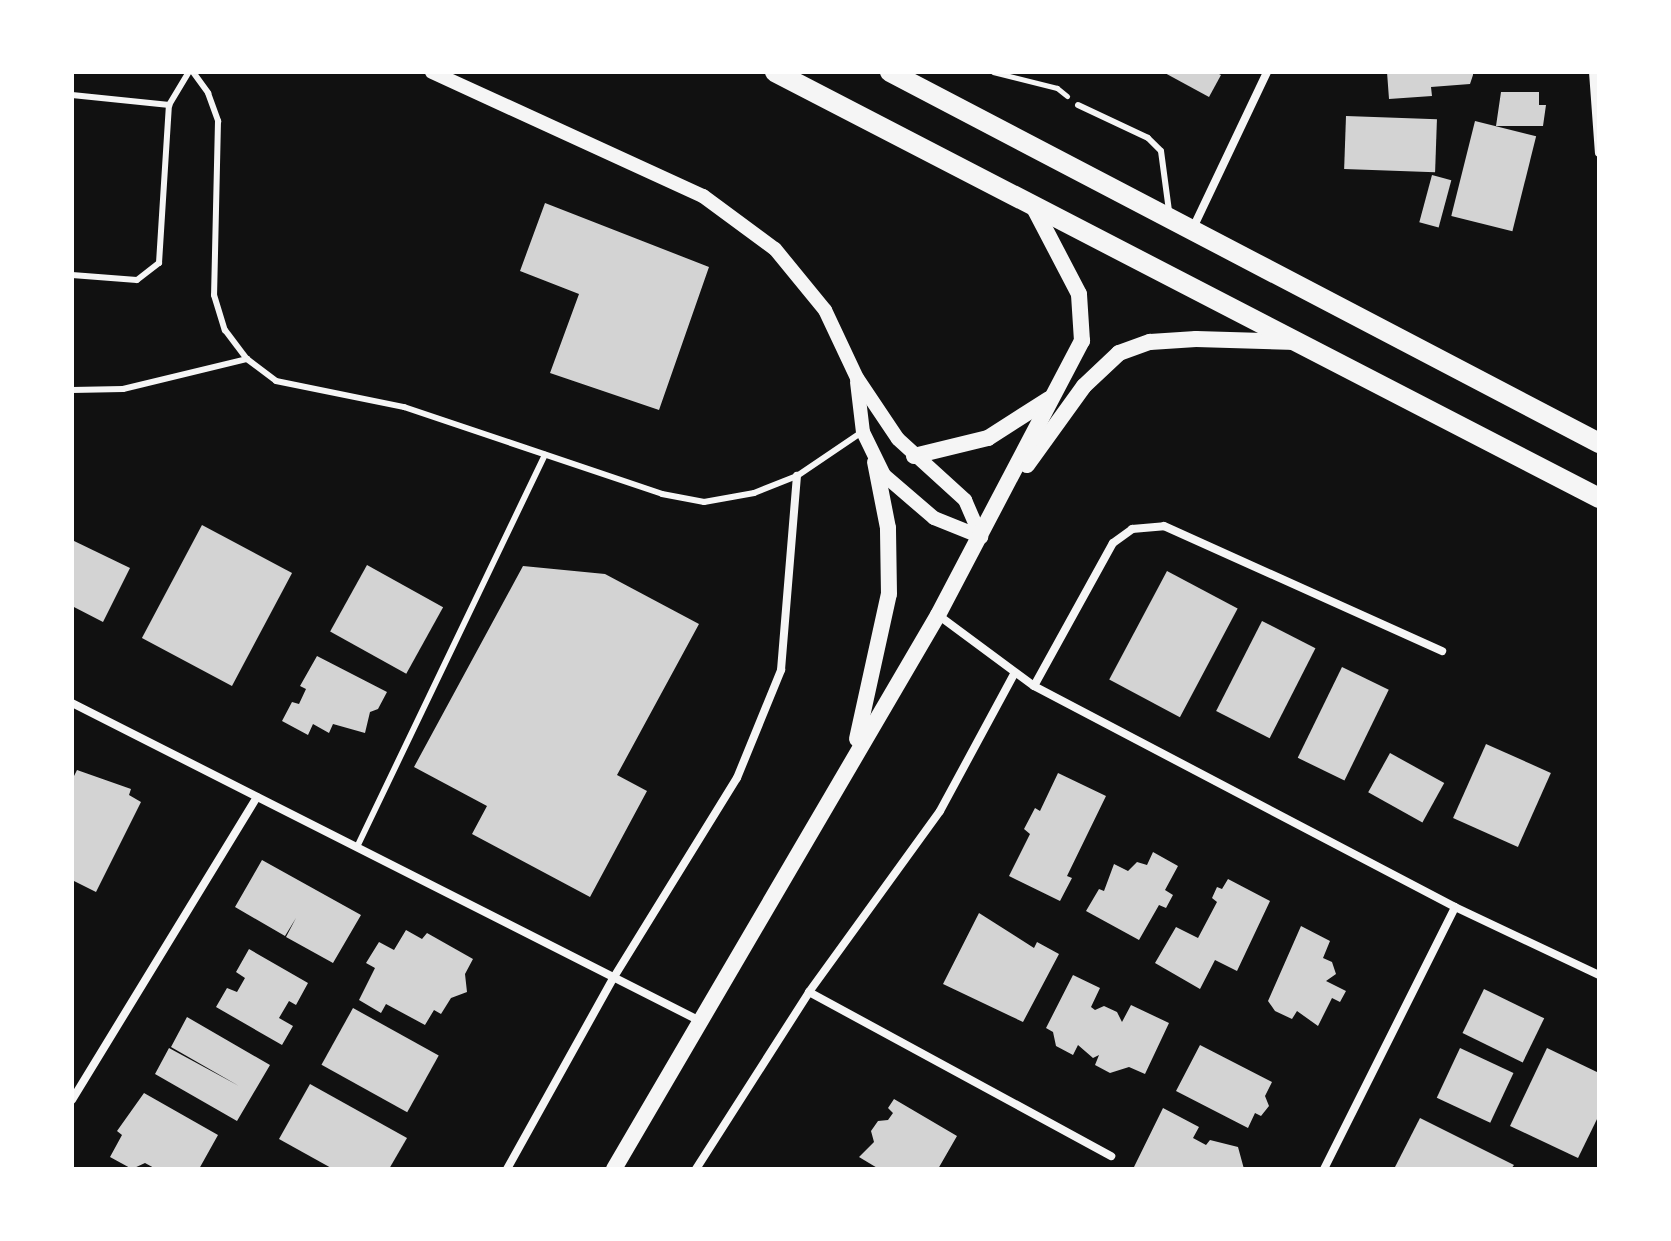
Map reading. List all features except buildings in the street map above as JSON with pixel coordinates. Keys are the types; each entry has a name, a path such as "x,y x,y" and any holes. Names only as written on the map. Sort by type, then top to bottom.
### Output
{"main road":[{"path":"775,72 1599,498"},
{"path":"890,72 1599,443"},
{"path":"614,1169 852,756 938,615 1082,341 1079,294 1033,206"},
{"path":"998,505 1084,386 1119,353 1150,342 1196,339 1297,342"},
{"path":"914,456 988,438 1053,395"},
{"path":"852,756 889,594 888,528 875,462"}],"street":[{"path":"432,72 703,196 775,249 825,310 857,378 914,456 965,500 981,537"},
{"path":"1193,229 1267,72"},
{"path":"1593,72 1599,153"},
{"path":"857,378 863,432 875,462 912,503 981,537"},
{"path":"507,1169 614,977 737,778 781,670 797,476"},
{"path":"1034,686 1113,543 1132,529 1164,526 1442,651"},
{"path":"938,615 1034,686 1455,907 1599,975"},
{"path":"696,1169 809,992 940,811 1014,674"},
{"path":"72,703 698,1020"},
{"path":"72,1100 257,797"},
{"path":"1324,1169 1455,907"},
{"path":"809,992 1111,1156"}],"lane":[{"path":"72,275 137,280 159,263 169,105 191,72 208,93 218,121 214,295 225,330 247,359 276,381 404,407 662,494 704,502 754,493 797,476 863,432"},
{"path":"72,95 169,105"},
{"path":"1078,105 1148,138 1161,151 1169,216"},
{"path":"72,390 123,389 247,359"},
{"path":"357,847 545,455"}],"path":[{"path":"993,72 1057,88 1078,105"}]}
